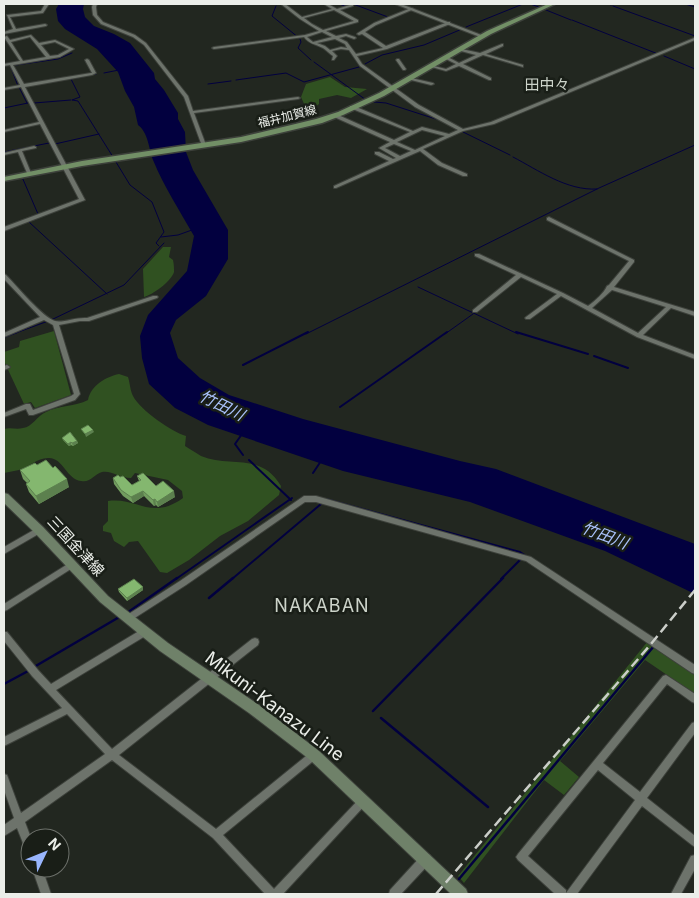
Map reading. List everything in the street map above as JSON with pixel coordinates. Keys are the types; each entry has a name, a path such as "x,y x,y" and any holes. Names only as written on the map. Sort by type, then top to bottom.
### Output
{"main road":[{"name":"福井加賀線","path":"4,179 64,166 272,133 334,115 392,88 482,36 552,4"},
{"name":"三国金津線","path":"4,497 39,530 104,599 124,616"},
{"name":"Mikuni-Kanazu Line","path":"124,616 314,755 364,800 461,894"}],"street":[{"path":"15,30 6,17 42,12 47,4"},
{"path":"95,4 95,15 102,23 134,36 145,44 186,97 204,145"},
{"path":"283,4 321,31 346,44 364,68 417,106 462,130"},
{"path":"214,48 306,36 357,21 326,4"},
{"path":"397,4 482,36"},
{"path":"301,18 352,5"},
{"path":"346,44 356,40 354,38 375,24 412,9"},
{"path":"354,56 386,48 449,23"},
{"path":"22,62 4,34 15,30 45,25"},
{"path":"362,32 386,48"},
{"path":"312,43 346,35 354,38"},
{"path":"8,40 31,36 48,57"},
{"path":"306,36 312,43 324,47 335,56 333,59"},
{"path":"336,188 462,130 492,123 695,38"},
{"path":"4,65 59,56 72,49 55,41 38,44"},
{"path":"430,66 446,70 502,46"},
{"path":"329,51 342,48 348,49"},
{"path":"458,49 522,66"},
{"path":"444,57 490,79"},
{"path":"4,89 92,74 94,72 87,60"},
{"path":"398,60 404,69"},
{"path":"4,229 82,200 11,64"},
{"path":"408,78 432,84"},
{"path":"193,112 298,98"},
{"path":"352,107 413,132"},
{"path":"334,115 417,150 440,164 465,175"},
{"path":"4,131 41,124"},
{"path":"400,158 381,148 422,128 450,136"},
{"path":"4,154 34,147"},
{"path":"19,150 30,173"},
{"path":"377,153 393,161"},
{"path":"549,218 632,261 600,300 589,308"},
{"path":"476,255 561,294 639,336 695,358"},
{"path":"475,311 520,275"},
{"path":"4,276 44,318 56,324 80,319 87,320 155,296"},
{"path":"609,287 695,314"},
{"path":"528,318 561,294"},
{"path":"639,336 670,306"},
{"path":"4,335 44,318"},
{"path":"4,415 28,406 31,413 73,398 77,394 56,324"},
{"path":"124,616 183,583 304,499 316,499 528,559 695,670"},
{"path":"4,551 39,530"},
{"path":"4,608 70,565"},
{"path":"50,689 144,632"},
{"path":"4,635 37,675 112,755 216,835 274,894 364,800"},
{"path":"4,831 112,755 255,642"},
{"path":"562,894 521,857 666,679 695,699"},
{"path":"4,742 68,709"},
{"path":"571,894 695,726"},
{"path":"216,835 314,755"},
{"path":"597,764 695,842"},
{"path":"4,778 22,828"},
{"path":"394,894 426,859"},
{"path":"676,894 695,860"},
{"path":"40,878 46,894"}],"green space":[{"path":"330,77 345,87 367,89 351,98 337,95 319,99 319,104 315,107 305,106 301,97 306,84"},
{"path":"163,247 171,247 169,257 173,260 174,272 161,288 144,297 143,269"},
{"path":"54,331 71,395 35,408 31,402 24,404 4,361 4,352 19,347 20,341"},
{"path":"119,374 128,377 133,396 142,408 165,425 186,436 185,446 201,456 212,459 255,465 273,475 281,486 279,495 248,521 220,536 189,560 167,573 160,572 138,541 129,542 124,547 114,541 111,533 103,531 103,526 108,521 108,501 128,502 145,507 162,508 172,505 183,498 182,491 168,480 135,473 131,478 127,478 102,472 90,480 81,481 72,476 57,461 48,458 40,459 23,469 4,473 4,429 26,427 51,410 88,400 92,390 100,382"},
{"path":"648,641 695,672 695,694 645,660 560,761 579,777 564,795 544,780 464,883 458,876"}],"water":[{"name":"竹田川","path":"59,4 84,4 85,17 94,26 130,43 154,73 155,79 178,113 178,119 185,132 186,152 193,170 228,230 228,259 206,296 176,320 170,333 178,358 200,378 229,395 303,419 496,469 695,544 695,594 605,551 470,502 343,471 208,425 175,408 149,384 142,358 140,336 148,315 187,271 194,236 157,170 146,136 138,125 134,107 125,91 118,72 97,49 65,29 58,21 56,9"}],"building":[{"path":"88,425 93,430 85,434 81,429"},
{"path":"70,432 77,441 68,444 62,438"},
{"path":"46,460 53,468 55,466 67,479 36,496 26,484 30,481 20,470"},
{"path":"143,473 156,486 163,481 174,491 157,502 143,491 131,497 121,490 113,478 118,475 120,477 123,476 132,485 141,480 137,476"},
{"path":"134,579 143,587 127,598 118,589"}],"waterway":[{"path":"339,4 345,6 353,4 388,17"},
{"path":"466,27 523,4"},
{"path":"530,4 539,7"},
{"path":"685,4 695,7"},
{"path":"276,6 272,16 299,38"},
{"path":"613,6 695,36"},
{"path":"546,10 571,20"},
{"path":"572,20 658,54"},
{"path":"365,64 382,55 424,45 462,29"},
{"path":"300,39 301,42 298,48 311,60"},
{"path":"16,65 58,59 72,53"},
{"path":"664,56 695,69"},
{"path":"314,62 331,75"},
{"path":"4,66 10,65 18,86"},
{"path":"331,75 359,67"},
{"path":"104,73 119,70"},
{"path":"236,80 286,73 304,82 331,75"},
{"path":"96,74 71,79 80,97 72,100 78,101 99,134"},
{"path":"331,75 366,100"},
{"path":"208,84 231,81"},
{"path":"19,87 27,103"},
{"path":"34,103 71,100"},
{"path":"374,102 386,103 442,121"},
{"path":"4,108 28,103"},
{"path":"463,132 510,155"},
{"path":"55,144 99,134"},
{"path":"99,134 113,157"},
{"path":"4,152 49,143"},
{"path":"597,189 695,145"},
{"path":"513,157 564,183 575,187 597,189"},
{"path":"116,162 130,185 152,202 164,232 156,243 159,246"},
{"path":"22,177 38,214 26,219"},
{"path":"306,334 597,189"},
{"path":"29,222 106,293"},
{"path":"161,237 178,235 192,230"},
{"path":"106,293 124,285 164,243"},
{"path":"418,287 518,334"},
{"path":"13,334 51,320 106,293"},
{"path":"445,334 473,314"},
{"path":"4,337 17,332"},
{"path":"243,365 308,332"},
{"path":"340,407 447,332"},
{"path":"516,332 588,354"},
{"path":"594,356 628,368"},
{"path":"242,434 235,444 243,455"},
{"path":"249,460 290,499"},
{"path":"313,473 321,461"},
{"path":"176,579 290,499"},
{"path":"326,499 520,552 526,556"},
{"path":"232,579 321,504"},
{"path":"501,579 521,559"},
{"path":"127,613 177,578"},
{"path":"209,598 233,578"},
{"path":"373,711 503,578"},
{"path":"34,667 121,616"},
{"path":"459,879 654,646"},
{"path":"4,684 30,670"},
{"path":"381,718 488,807"}],"railway":[{"path":"436,894 651,644 695,590"}],"district":[{"name":"田中々","path":"547,84"},
{"name":"NAKABAN","path":"322,605"}]}
